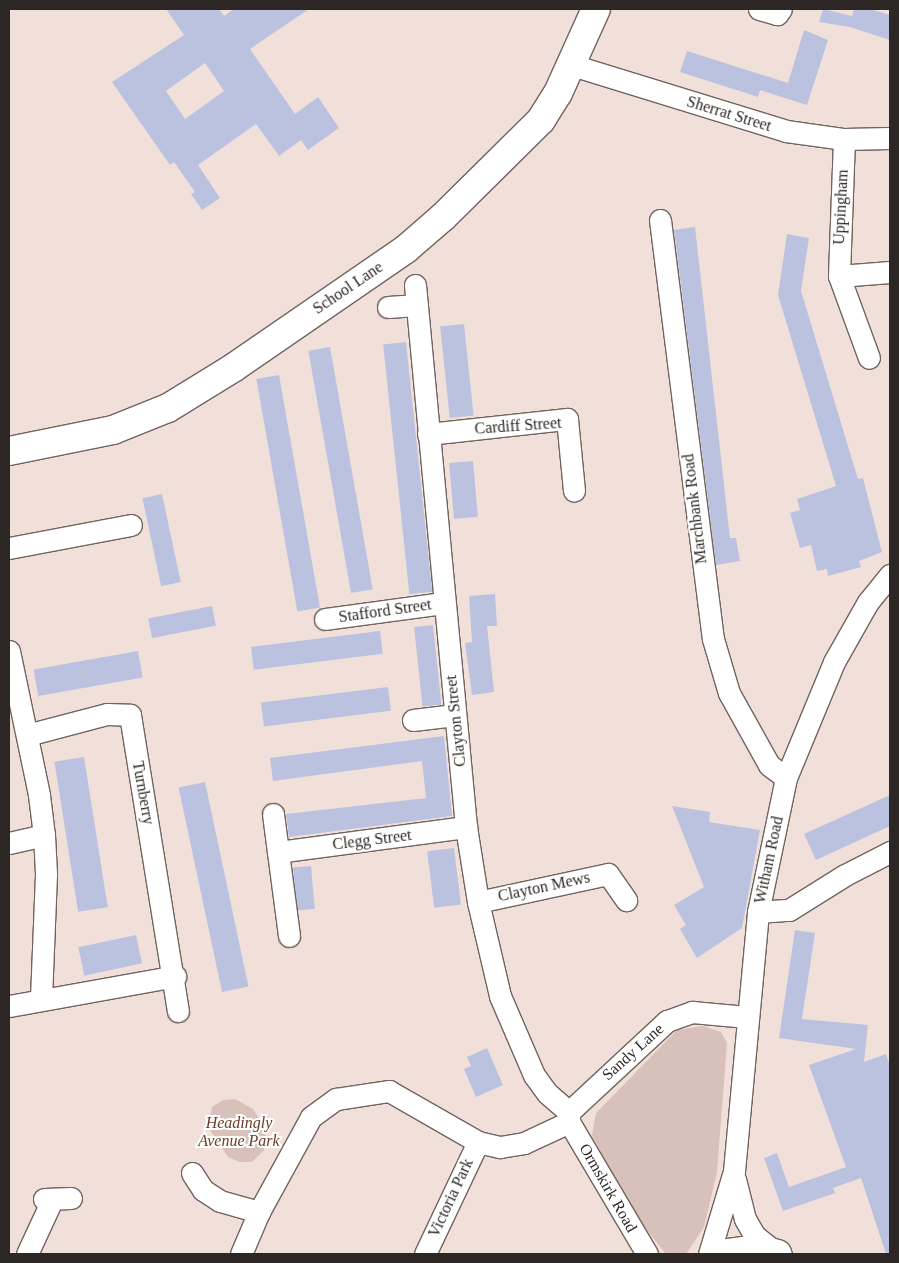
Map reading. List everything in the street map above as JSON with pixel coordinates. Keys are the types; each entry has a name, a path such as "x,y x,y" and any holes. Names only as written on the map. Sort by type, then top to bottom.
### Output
{"street":[{"name":"School Lane","path":"9,451 113,430 139,422 233,368 426,232 541,120 572,64 596,9"},
{"path":"760,9 777,14 781,9"},
{"name":"Sherrat Street","path":"572,64 786,131 844,139 890,138"},
{"name":"Uppingham","path":"844,139 839,276 869,358"},
{"name":"Marchbank Road","path":"660,220 713,639 729,693 769,764 786,778"},
{"path":"839,276 890,272"},
{"name":"Clayton Street","path":"388,307 416,295 466,828 478,902 500,996 530,1066 547,1093 569,1117"},
{"name":"Cardiff Street","path":"428,434 567,419 574,491"},
{"path":"9,548 131,525"},
{"name":"Witham Road","path":"709,1254 728,1201 734,1171 758,912 786,778 834,662 868,602 890,575"},
{"name":"Stafford Street","path":"325,619 444,603"},
{"path":"9,658 27,735 44,835 46,874 41,999"},
{"name":"Turnberry","path":"27,735 107,714 130,715 175,976 178,1011"},
{"path":"413,720 455,715"},
{"path":"272,814 289,936"},
{"name":"Clegg Street","path":"278,852 466,828"},
{"path":"9,842 44,835"},
{"path":"758,912 789,910 845,876 890,852"},
{"name":"Clayton Mews","path":"478,902 608,874 626,900"},
{"path":"9,1006 175,976"},
{"name":"Sandy Lane","path":"240,1254 259,1212 311,1117 336,1099 389,1091 478,1142 500,1148 511,1146 536,1139 569,1117 667,1021 692,1012 747,1017"},
{"name":"Ormskirk Road","path":"569,1117 647,1254"},
{"name":"Victoria Park","path":"425,1254 478,1142"},
{"path":"192,1170 203,1190 220,1201 259,1212"},
{"name":"Witham Road","path":"734,1171 745,1220 755,1236 778,1254"},
{"path":"26,1254 56,1199"},
{"path":"720,1254 756,1249 778,1254"}],"green space":[{"path":"703,1026 721,1032 727,1043 717,1172 704,1227 686,1254 665,1253 633,1212 592,1136 596,1113 677,1030"},
{"name":"Headingly Avenue Park","path":"235,1099 253,1109 266,1130 264,1150 252,1162 240,1162 228,1157 208,1127 212,1107 223,1100"}],"building":[{"path":"166,9 219,9 224,16 234,9 309,9 250,49 295,114 318,97 339,128 308,150 301,140 279,156 256,124 198,165 220,198 202,210 191,194 195,192 174,162 170,165 112,82 184,35","holes":["205,63 224,91 185,119 166,91"]},
{"path":"823,9 852,16 854,9 870,9 890,15 890,40 850,27 819,22"},
{"path":"804,30 828,40 807,105 760,90 758,97 680,72 687,51 788,83"},
{"path":"695,227 730,538 736,538 740,561 716,565 674,230"},
{"path":"787,234 809,238 801,291 858,479 863,478 882,552 859,561 861,567 828,576 827,569 817,571 811,545 800,548 790,513 800,510 797,499 836,486 778,295"},
{"path":"464,324 474,415 450,418 440,327"},
{"path":"406,342 432,592 409,594 383,344"},
{"path":"330,347 373,589 351,593 308,351"},
{"path":"279,375 320,607 297,611 256,379"},
{"path":"473,461 478,517 454,519 449,463"},
{"path":"162,494 181,582 161,586 142,498"},
{"path":"495,594 497,626 487,626 494,692 472,695 465,643 472,642 469,596"},
{"path":"212,606 216,626 152,638 148,618"},
{"path":"433,625 441,705 422,707 414,627"},
{"path":"380,631 383,654 254,670 251,647"},
{"path":"138,651 143,678 38,696 34,669"},
{"path":"388,687 391,711 264,726 261,703"},
{"path":"444,736 452,816 289,837 286,814 426,798 422,761 273,781 270,758"},
{"path":"84,757 108,907 78,912 54,762"},
{"path":"205,782 248,986 222,992 179,788"},
{"path":"890,795 890,826 816,860 804,834"},
{"path":"672,806 710,812 709,822 760,830 742,928 697,958 680,929 686,925 674,905 704,887"},
{"path":"454,848 461,905 434,908 427,851"},
{"path":"311,866 315,909 297,910 293,868"},
{"path":"795,930 815,933 802,1019 868,1025 864,1062 886,1054 890,1066 890,1254 886,1254 861,1178 833,1188 835,1193 783,1211 764,1158 777,1153 789,1187 846,1167 809,1065 856,1049 779,1038"},
{"path":"136,935 142,963 84,976 78,947"},
{"path":"487,1048 503,1085 476,1097 464,1069 471,1066 467,1057"}]}
